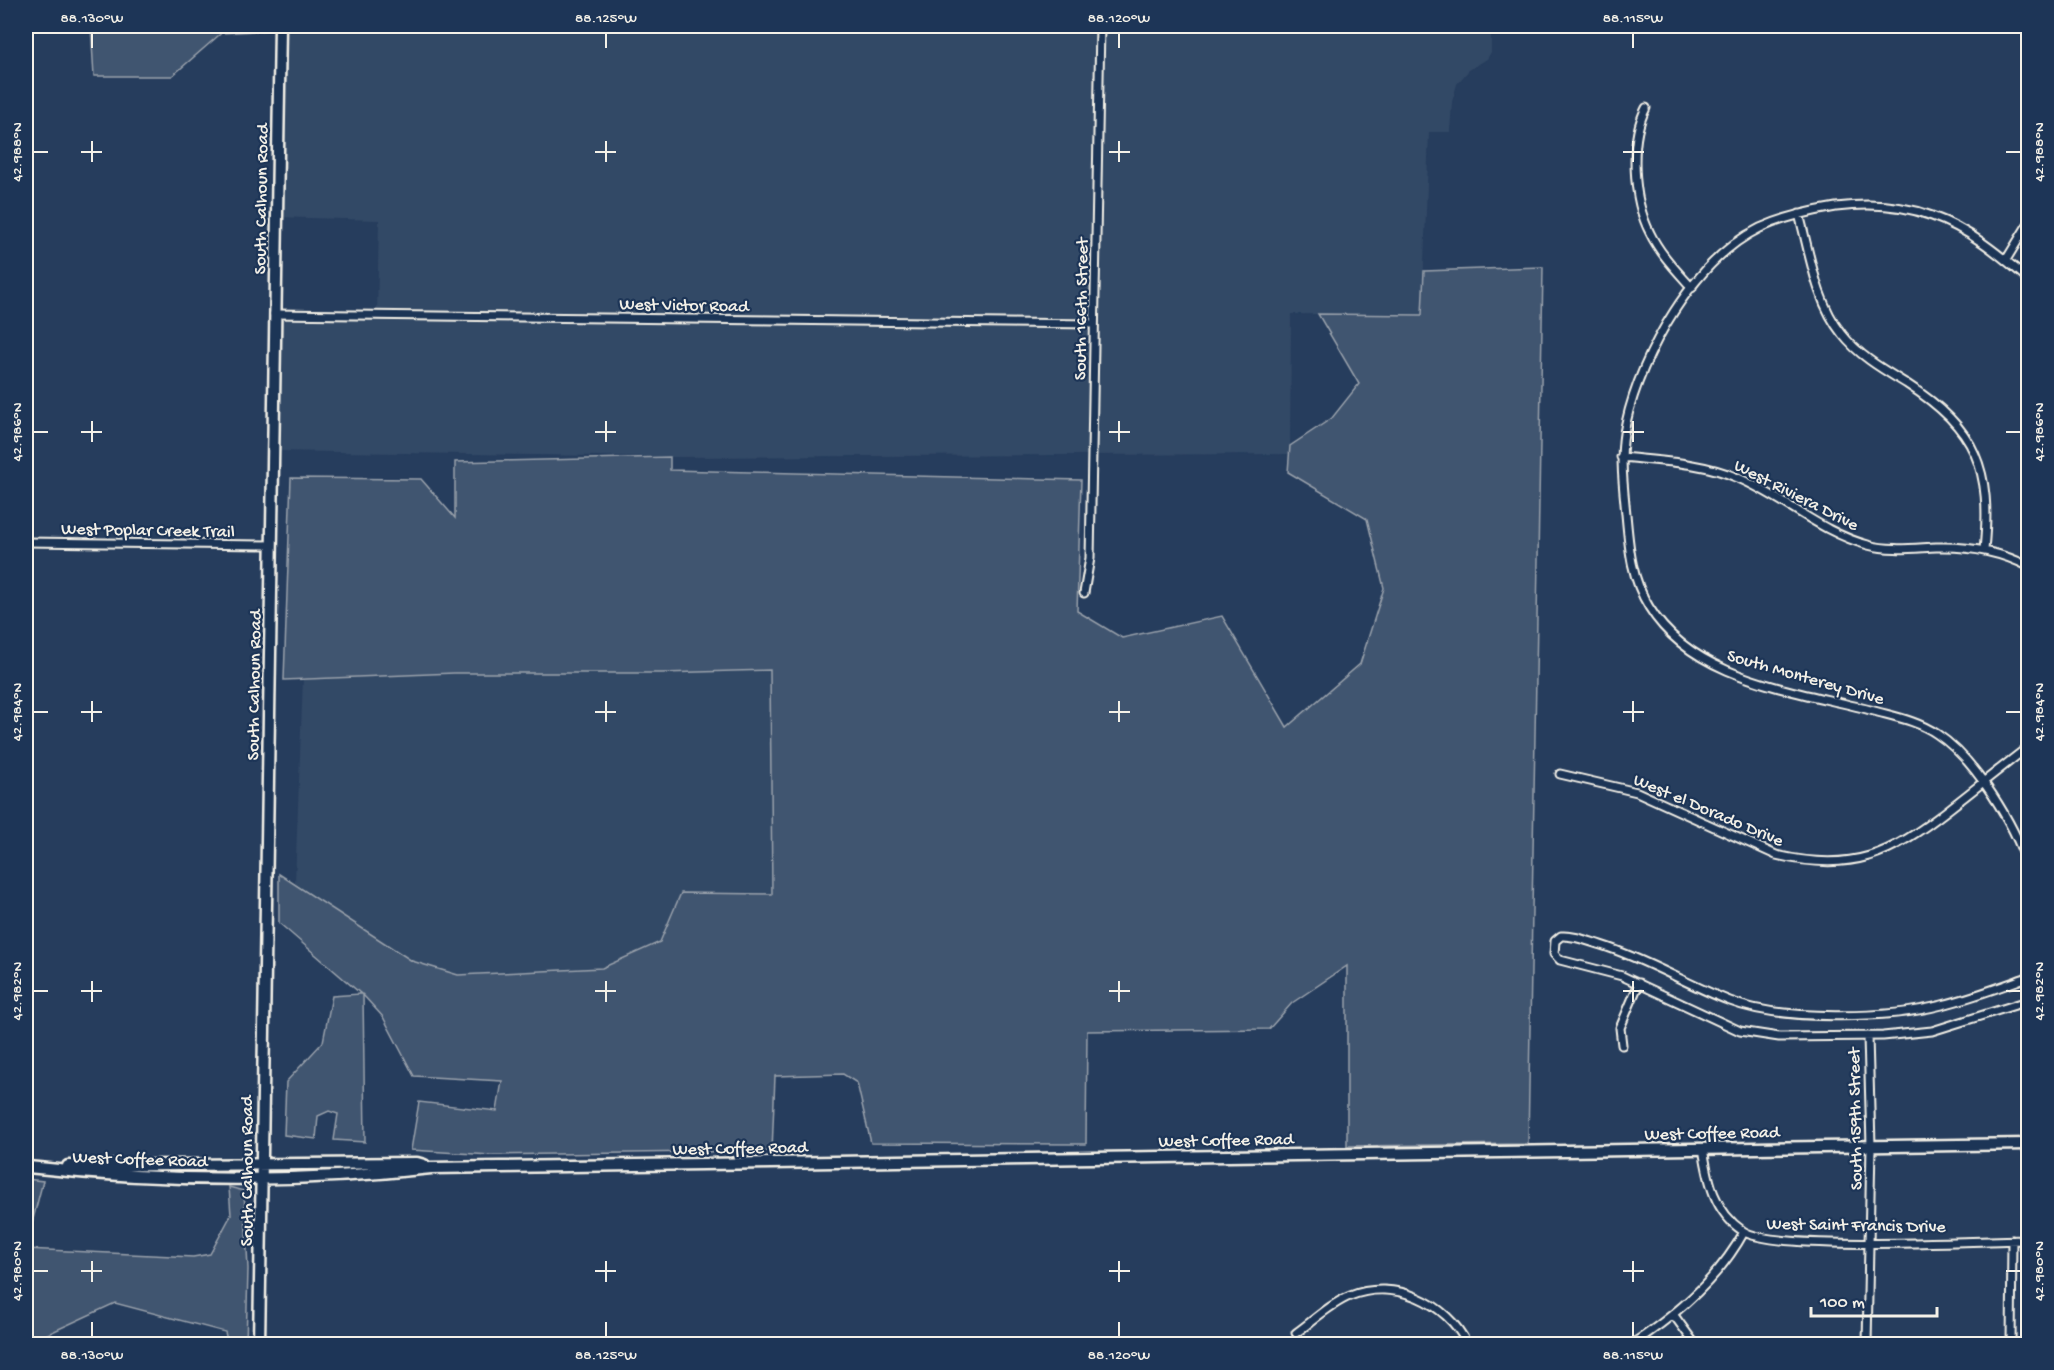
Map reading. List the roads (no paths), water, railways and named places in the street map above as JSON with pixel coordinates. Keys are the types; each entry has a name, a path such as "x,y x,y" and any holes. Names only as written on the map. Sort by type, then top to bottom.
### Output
{"street":[{"name":"South Calhoun Road","path":"260,1344 279,26"},
{"name":"South 166th Street","path":"1084,593 1090,558 1100,26"},
{"path":"1646,108 1637,125 1635,142 1641,211 1658,248 1692,288"},
{"name":"South Monterey Drive","path":"2028,279 2006,260 1960,228 1911,209 1864,204 1799,214 1761,227 1742,239 1692,288 1664,325 1647,357 1625,425 1622,457 1628,541 1634,575 1646,603 1669,634 1692,653 1729,672 1919,724 1947,741 1982,783 2015,830 2028,867"},
{"path":"1799,214 1824,303 1841,333 1863,355 1944,411 1967,438 1979,463 1986,491 1984,550"},
{"path":"2006,260 2028,224"},
{"name":"West Victor Road","path":"274,314 1094,324"},
{"name":"West Riviera Drive","path":"1622,457 1702,467 1732,475 1827,527 1868,545 1886,549 1955,547 1984,550 2010,556 2028,566"},
{"name":"West Poplar Creek Trail","path":"26,542 271,545"},
{"name":"West el Dorado Drive","path":"1560,774 1637,792 1760,850 1797,860 1818,862 1856,860 1894,848 1917,834 2028,747"},
{"path":"2028,976 1950,1003 1917,1010 1836,1014 1780,1013 1763,1011 1729,1000 1613,948 1565,935 1557,939 1554,954 1560,960 1603,970 1639,983 1740,1031 1779,1037 1868,1036 1932,1031 2028,1001"},
{"path":"1622,1045 1620,1028 1639,983"},
{"name":"South 159th Street","path":"1867,1344 1871,1146 1868,1036"},
{"name":"West Coffee Road","path":"27,1167 143,1177 354,1177 431,1168 2026,1144"},
{"name":"West Saint Francis Drive","path":"1703,1148 1714,1197 1726,1217 1744,1232 1763,1239 1869,1242 2028,1240"},
{"name":"West Coffee Road","path":"27,1167 263,1162 417,1163 431,1168"},
{"path":"1632,1344 1673,1314 1717,1269 1744,1232"},
{"path":"2011,1344 2012,1240"},
{"path":"1296,1333 1334,1304 1349,1296 1387,1290 1408,1294 1430,1304 1450,1320 1467,1344"},
{"path":"1673,1314 1695,1344"}]}
